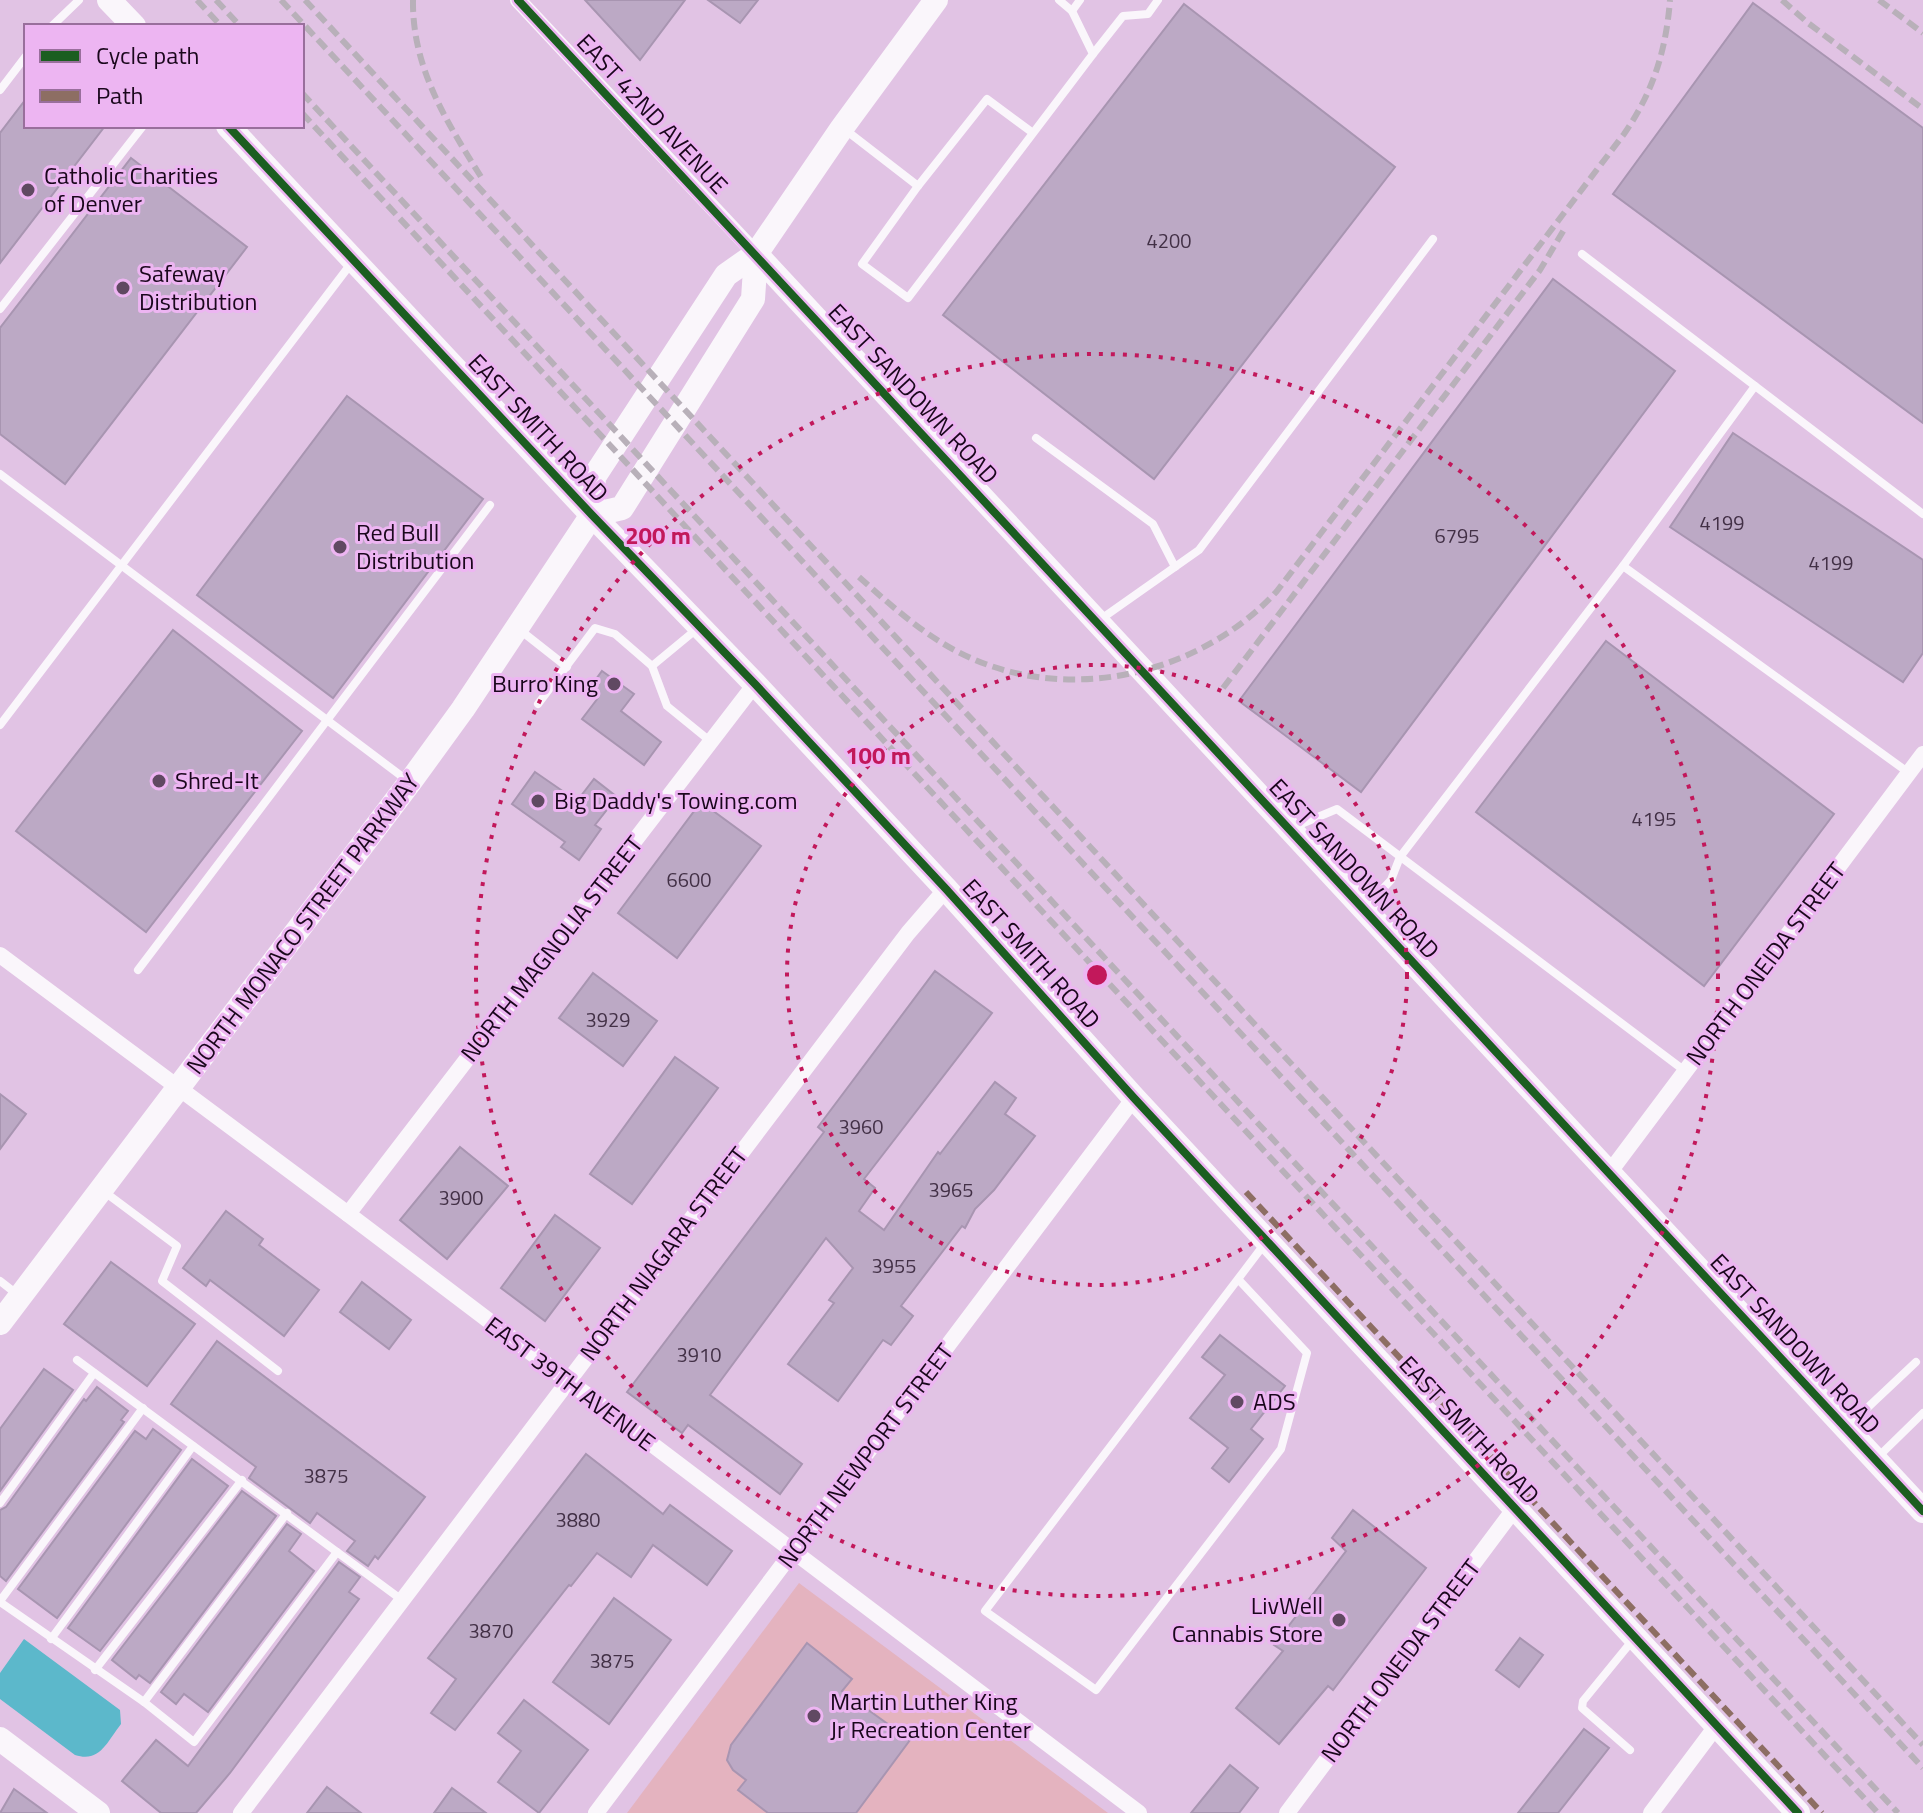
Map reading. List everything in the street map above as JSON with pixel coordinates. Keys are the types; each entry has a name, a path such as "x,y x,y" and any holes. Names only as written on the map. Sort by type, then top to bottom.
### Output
{"street":[{"path":"109,0 132,24"},
{"name":"EAST 42ND AVENUE","path":"518,0 756,254"},
{"path":"756,254 753,299 746,311 622,508 592,515 594,477 726,275 756,254 842,128 936,0"},
{"name":"EAST SMITH ROAD","path":"230,128 946,889 1134,1098 1798,1813"},
{"name":"EAST SANDOWN ROAD","path":"756,254 1923,1511"},
{"name":"NORTH MONACO STREET PARKWAY","path":"0,1323 410,782 592,515"},
{"name":"NORTH MAGNOLIA STREET","path":"348,1214 755,684"},
{"name":"NORTH ONEIDA STREET","path":"1609,1173 1923,754"},
{"name":"NORTH NIAGARA STREET","path":"241,1813 908,933 946,889"},
{"name":"EAST 39TH AVENUE","path":"0,955 348,1214 1139,1813"},
{"name":"NORTH NEWPORT STREET","path":"596,1813 1134,1098"},
{"name":"NORTH ONEIDA STREET","path":"1287,1813 1515,1508"},
{"path":"1651,1813 1717,1725"},
{"path":"0,1739 98,1813"}],"lane":[{"path":"54,24 79,0"},
{"path":"1059,0 1072,11 1093,54"},
{"path":"1072,11 1080,0"},
{"path":"1033,133 987,99 918,186 862,264 908,298 1123,16 1148,14 1158,0"},
{"path":"0,90 24,59"},
{"path":"0,309 141,128"},
{"path":"842,128 918,186"},
{"path":"1097,622 1199,550 1433,239"},
{"path":"1582,254 1923,514"},
{"path":"0,725 354,259"},
{"path":"1364,909 1391,880 1400,857 1623,566 1755,386"},
{"path":"1036,438 1153,524 1175,567"},
{"path":"0,474 410,782"},
{"path":"138,970 490,505"},
{"path":"1623,566 1909,773"},
{"path":"652,666 700,626"},
{"path":"517,628 567,667"},
{"path":"538,704 595,628 615,634 652,666 667,706 711,742"},
{"path":"1290,829 1337,809 1685,1071"},
{"path":"101,1189 177,1246 162,1281 278,1371"},
{"path":"1238,1279 1307,1353 1281,1449 1096,1690 985,1611 1238,1279 1267,1241"},
{"path":"0,1281 20,1297"},
{"path":"77,1360 402,1600"},
{"path":"1846,1428 1916,1362"},
{"path":"0,1503 94,1373"},
{"path":"143,1408 0,1601 51,1639 144,1702 194,1742 337,1552"},
{"path":"1875,1460 1923,1413"},
{"path":"51,1639 193,1446"},
{"path":"95,1670 242,1480"},
{"path":"144,1702 287,1513"},
{"path":"1630,1750 1582,1708 1583,1701 1635,1637"}],"shaded area":[{"path":"799,1583 1108,1813 627,1813"}],"water":[{"path":"24,1639 120,1710 121,1724 97,1753 84,1757 75,1755 0,1699 0,1673"}],"building":[{"path":"585,0 685,0 640,60"},
{"path":"708,0 758,0 740,23"},
{"path":"1753,3 1923,128 1923,423 1613,194"},
{"path":"1184,4 1395,167 1154,479 943,315"},
{"name":"Catholic Charities of Denver","path":"24,102 24,128 103,128 0,263 0,133"},
{"name":"Safeway Distribution","path":"131,158 247,247 65,484 0,434 0,328"},
{"path":"1553,279 1675,371 1361,792 1239,701"},
{"name":"Red Bull Distribution","path":"347,396 483,499 333,698 197,595"},
{"path":"1733,433 1923,560 1923,653 1903,682 1670,527"},
{"name":"Shred-It","path":"173,630 302,731 146,932 16,831"},
{"path":"1606,641 1834,814 1704,986 1476,812"},
{"path":"602,671 634,694 621,711 661,742 644,765 582,719 598,698 588,690"},
{"path":"535,772 577,801 594,779 617,797 595,825 601,829 579,860 561,847 565,842 512,804"},
{"path":"701,802 761,846 677,958 618,913"},
{"path":"935,971 992,1013 864,1179 875,1188 859,1211 884,1230 938,1152 940,1154 995,1082 1016,1098 1005,1114 1035,1136 901,1306 913,1316 891,1345 883,1340 838,1401 788,1364 834,1303 829,1300 853,1268 826,1238 710,1395 802,1464 780,1494 688,1425 682,1433 627,1392 824,1132 818,1127"},
{"path":"593,973 657,1021 623,1066 559,1018"},
{"path":"675,1057 718,1088 632,1204 590,1174"},
{"path":"0,1094 26,1114 0,1149"},
{"path":"460,1147 508,1186 447,1259 400,1220"},
{"path":"226,1211 263,1239 259,1245 319,1290 284,1336 210,1280 206,1286 183,1268"},
{"path":"555,1215 600,1248 545,1321 501,1288"},
{"path":"111,1262 195,1324 147,1386 64,1324"},
{"path":"362,1282 411,1320 389,1349 340,1312"},
{"name":"ADS","path":"1220,1335 1285,1386 1251,1429 1263,1439 1229,1482 1212,1468 1228,1448 1190,1418 1225,1375 1202,1357"},
{"path":"217,1341 425,1497 378,1559 375,1556 368,1566 347,1551 355,1541 317,1513 310,1523 249,1478 256,1467 171,1404"},
{"path":"44,1369 73,1390 0,1491 0,1429"},
{"path":"97,1387 128,1411 121,1420 124,1422 6,1581 0,1576 0,1510 6,1507 84,1399 86,1401"},
{"path":"153,1429 181,1450 57,1618 18,1589 135,1431 146,1439"},
{"path":"586,1454 663,1514 670,1505 732,1551 707,1585 653,1545 631,1577 597,1553 455,1730 431,1713 456,1679 428,1658"},
{"path":"192,1459 228,1486 100,1651 68,1628"},
{"path":"242,1491 276,1516 150,1683 139,1675 136,1679 112,1660"},
{"path":"1353,1510 1426,1568 1333,1690 1328,1686 1279,1744 1236,1708 1283,1651 1274,1645 1346,1551 1332,1538"},
{"path":"287,1524 301,1534 289,1551 314,1571 208,1712 184,1694 176,1704 161,1692"},
{"path":"339,1562 360,1577 349,1592 359,1599 230,1773 196,1813 161,1813 122,1781 156,1740 188,1766"},
{"path":"614,1598 671,1640 609,1724 553,1682"},
{"path":"1520,1638 1543,1655 1519,1687 1496,1670"},
{"name":"Martin Luther King Jr Recreation Center","path":"807,1643 852,1679 842,1691 910,1740 856,1813 768,1813 738,1790 746,1780 733,1770 727,1760 731,1745"},
{"path":"524,1700 588,1750 539,1813 498,1782 521,1751 498,1733"},
{"path":"1584,1729 1609,1748 1558,1813 1518,1813"},
{"path":"1230,1765 1258,1788 1239,1813 1191,1813"},
{"path":"327,1787 361,1813 307,1813"},
{"path":"452,1788 486,1813 434,1813"},
{"path":"14,1789 47,1813 0,1813"}],"railway":[{"path":"197,0 219,24"},
{"path":"216,0 238,24"},
{"path":"281,0 303,24"},
{"path":"305,0 1923,1745"},
{"path":"413,0 414,25 425,73 445,117 483,180"},
{"path":"859,577 913,623 957,651 1013,672 1054,679 1095,679 1136,672 1175,660 1213,642 1247,619 1277,591 1624,134 1643,103 1656,70 1670,0"},
{"path":"1782,0 1923,109"},
{"path":"1879,0 1923,33"},
{"path":"304,25 1923,1768"},
{"path":"304,95 1898,1813"},
{"path":"304,115 1878,1813"},
{"path":"1223,688 1540,270 1565,228"}],"marked path":[{"path":"1246,1192 1822,1813"}],"cycle path":[{"path":"518,0 1923,1511"},
{"path":"230,128 946,889 1134,1098 1798,1813"}],"place":[{"name":"Catholic Charities of Denver","path":"28,190"},
{"name":"Safeway Distribution","path":"123,288"},
{"name":"Red Bull Distribution","path":"340,547"},
{"name":"Burro King","path":"614,684"},
{"name":"Shred-It","path":"159,781"},
{"name":"Big Daddy's Towing.com","path":"538,801"},
{"name":"ADS","path":"1237,1402"},
{"name":"LivWell Cannabis Store","path":"1339,1620"},
{"name":"Martin Luther King Jr Recreation Center","path":"814,1716"}]}
